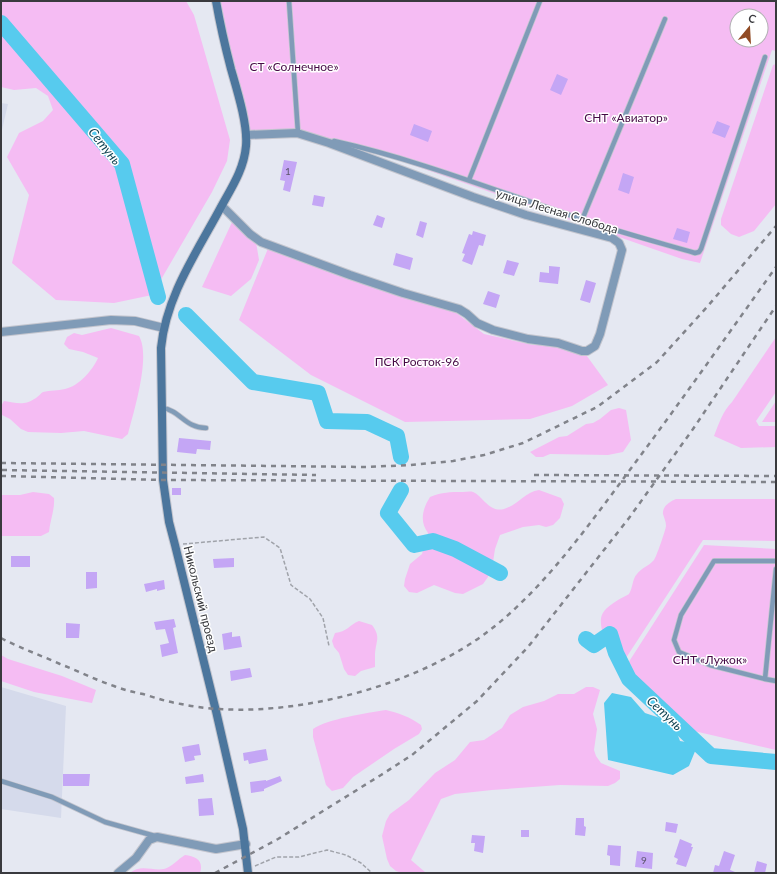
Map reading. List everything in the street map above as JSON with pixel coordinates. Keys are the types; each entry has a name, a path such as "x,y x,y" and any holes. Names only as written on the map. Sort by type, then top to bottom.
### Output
{"main road":[{"name":"Никольский проезд","path":"216,1 224,40 239,98 246,135 245,153 239,174 178,287 164,328 161,348 163,480 169,522 216,711 246,844 248,871"}],"street":[{"name":"улица Лесная Слобода","path":"222,206 250,234 269,246 403,293 459,309 477,323 493,330 528,339 558,343 582,351 587,351 595,346 602,327 622,250 619,243 612,238 526,215 329,143 297,133 246,135"},
{"path":"1,332 112,320 135,321 164,328"},
{"path":"118,873 136,858 149,840 157,837 216,849 246,844"}],"lane":[{"path":"289,1 297,133 361,148 469,180 582,220 695,253 699,252 765,57"},
{"path":"469,180 540,1"},
{"path":"582,220 665,19"},
{"path":"162,408 171,410 184,421 196,427 206,428"},
{"path":"776,561 714,561 681,615 674,640 679,652 710,665 776,681"},
{"path":"765,679 776,568"},
{"path":"1,780 52,797 105,822 157,837"}],"path":[{"path":"175,545 264,537 280,548 291,585 310,599 323,618 328,646"},
{"path":"248,871 276,857 299,856 327,850 346,855 361,863 372,873"}],"shaded area":[{"path":"1,103 8,104 1,134"},
{"path":"1,687 66,706 61,818 1,809"}],"green space":[{"path":"1,1 186,1 194,15 230,140 227,161 212,192 152,295 114,303 56,300 12,263 29,195 7,157 19,133 43,121 53,110 48,96 36,88 14,90 1,87"},
{"name":"СНТ «Авиатор»","path":"217,1 776,1 776,51 772,50 700,263 682,259 361,147 299,130 246,135"},
{"path":"776,64 776,204 754,231 739,237 731,234 721,225 721,219 773,65"},
{"path":"233,220 256,242 259,260 251,279 231,296 202,287"},
{"name":"ПСК Росток-96","path":"269,246 451,309 484,334 533,345 551,344 584,352 608,385 572,406 530,419 405,422 311,375 239,320"},
{"path":"111,328 139,336 142,345 143,357 140,384 128,434 122,439 84,431 61,433 28,432 21,429 10,419 2,415 1,406 4,401 20,403 28,402 32,401 43,392 65,389 75,385 89,373 98,358 83,352 69,349 64,344 67,337 74,333 82,335"},
{"path":"776,337 776,392 756,421 759,426 776,426 776,447 741,448 714,436 726,409"},
{"path":"776,401 776,422 762,422"},
{"path":"619,408 626,410 631,440 623,452 608,455 550,454 543,457 536,457 530,452 559,437 567,436 586,424 593,423 600,419 611,410"},
{"path":"539,490 561,498 564,504 560,518 553,525 546,527 539,525 523,527 500,535 488,577 483,584 463,594 455,593 434,585 417,593 409,592 404,586 410,564 422,554 428,533 425,528 423,515 425,506 430,497 446,493 472,492 477,494 494,509 499,510 513,505 530,493"},
{"path":"33,492 49,494 54,498 49,532 41,536 1,536 1,495 20,495"},
{"path":"676,499 776,499 776,541 703,540 624,661 616,649 604,641 601,627 601,617 606,609 619,599 629,594 635,576 654,560 666,526 663,511 665,506"},
{"name":"СНТ «Лужок»","path":"704,545 776,549 776,750 694,731 621,674"},
{"path":"359,621 372,625 375,629 377,639 375,667 361,671 355,676 348,675 344,669 339,653 334,647 332,641 335,633 345,630"},
{"path":"1,655 8,659 62,676 96,690 92,703 34,692 1,681"},
{"path":"586,687 593,687 600,690 593,714 597,729 594,750 596,756 601,763 620,771 620,779 608,786 560,785 492,790 455,794 441,799 411,860 425,872 402,873 396,871 390,866 382,836 386,821 390,814 409,800 435,773 455,760 470,742 484,740 502,728 510,715 523,707 544,701 558,694 574,694"},
{"path":"386,710 395,712 421,725 422,729 419,734 353,777 343,788 332,791 326,785 313,737 313,729 319,725 337,719"},
{"path":"185,855 196,858 200,862 200,873 130,873 134,870 142,868 164,869 170,867"}],"water":[{"path":"612,693 631,697 645,713 674,725 680,741 698,744 689,766 673,775 608,760 604,703"}],"building":[{"path":"557,74 568,79 561,95 550,90"},
{"path":"717,121 730,126 725,138 712,133"},
{"path":"414,124 432,131 428,142 410,135"},
{"path":"284,160 297,162 290,192 283,190 285,181 280,180"},
{"path":"623,173 634,177 629,194 618,190"},
{"path":"314,195 325,197 323,207 312,205"},
{"path":"377,215 385,218 382,228 373,225"},
{"path":"420,221 427,223 423,238 416,235"},
{"path":"677,228 690,232 687,243 673,239"},
{"path":"473,231 486,235 483,246 479,245 472,265 462,261 465,254 462,253 469,234 472,235"},
{"path":"396,253 413,258 410,270 393,265"},
{"path":"507,260 519,263 514,276 503,273"},
{"path":"549,266 560,267 558,284 539,282 540,272 549,273"},
{"path":"586,280 596,283 590,303 580,300"},
{"path":"488,291 500,295 496,308 483,304"},
{"path":"179,438 211,441 210,450 197,449 196,454 177,452"},
{"path":"172,488 181,488 181,495 172,495"},
{"path":"11,556 30,556 30,567 11,567"},
{"path":"234,558 234,567 214,568 213,559"},
{"path":"86,572 97,572 97,588 86,589"},
{"path":"164,580 165,589 157,591 157,589 146,592 144,584"},
{"path":"174,619 176,627 173,628 178,653 162,657 160,645 169,643 165,629 156,630 154,622"},
{"path":"66,623 80,624 79,638 66,638"},
{"path":"232,632 232,637 240,636 242,647 224,650 222,634"},
{"path":"250,668 252,677 231,681 230,671"},
{"path":"199,744 201,755 194,756 195,760 185,762 182,747"},
{"path":"266,749 268,760 249,764 248,760 244,761 243,753"},
{"path":"63,774 90,774 89,786 63,786"},
{"path":"203,774 204,782 186,784 185,777"},
{"path":"280,776 282,781 264,789 264,791 251,793 250,782 266,781"},
{"path":"212,798 214,815 199,816 198,799"},
{"path":"576,818 584,818 584,826 586,827 585,836 575,835"},
{"path":"666,822 678,824 676,833 665,831"},
{"path":"521,830 529,830 529,837 521,837"},
{"path":"472,835 485,836 483,853 474,851 475,843 471,843"},
{"path":"680,839 692,844 691,847 693,847 686,867 676,864 678,859 674,857"},
{"path":"608,845 621,846 620,866 610,865 610,856 607,855"},
{"path":"637,851 653,853 652,869 635,867"},
{"path":"724,851 735,855 730,870 735,873 713,873 715,865 719,866"},
{"path":"757,861 767,864 765,873 754,873"}],"waterway":[{"name":"Сетунь","path":"1,23 122,164 158,297"},
{"name":"Сетунь","path":"186,315 253,382 318,393 327,421 367,422 397,436 401,457"},
{"name":"Сетунь","path":"401,490 388,513 414,545 433,541 455,549 500,573"},
{"name":"Сетунь","path":"586,639 594,645 610,634 616,653 629,679 711,756 776,762"}],"railway":[{"path":"1,463 367,467 453,461 484,455 523,443 597,407 657,362 707,307 776,226"},
{"path":"1,638 121,689 176,703 218,709 258,709 300,705 342,697 384,685 423,669 459,651 490,630 509,614 546,577 579,537 683,398 776,267"},
{"path":"215,873 278,839 412,755 477,701 528,647 629,518 693,429 776,306"},
{"path":"2,470 316,475"},
{"path":"534,475 776,476"},
{"path":"1,476 163,480 776,482"}],"park label":[{"name":"СТ «Солнечное»","path":"294,66"}]}
